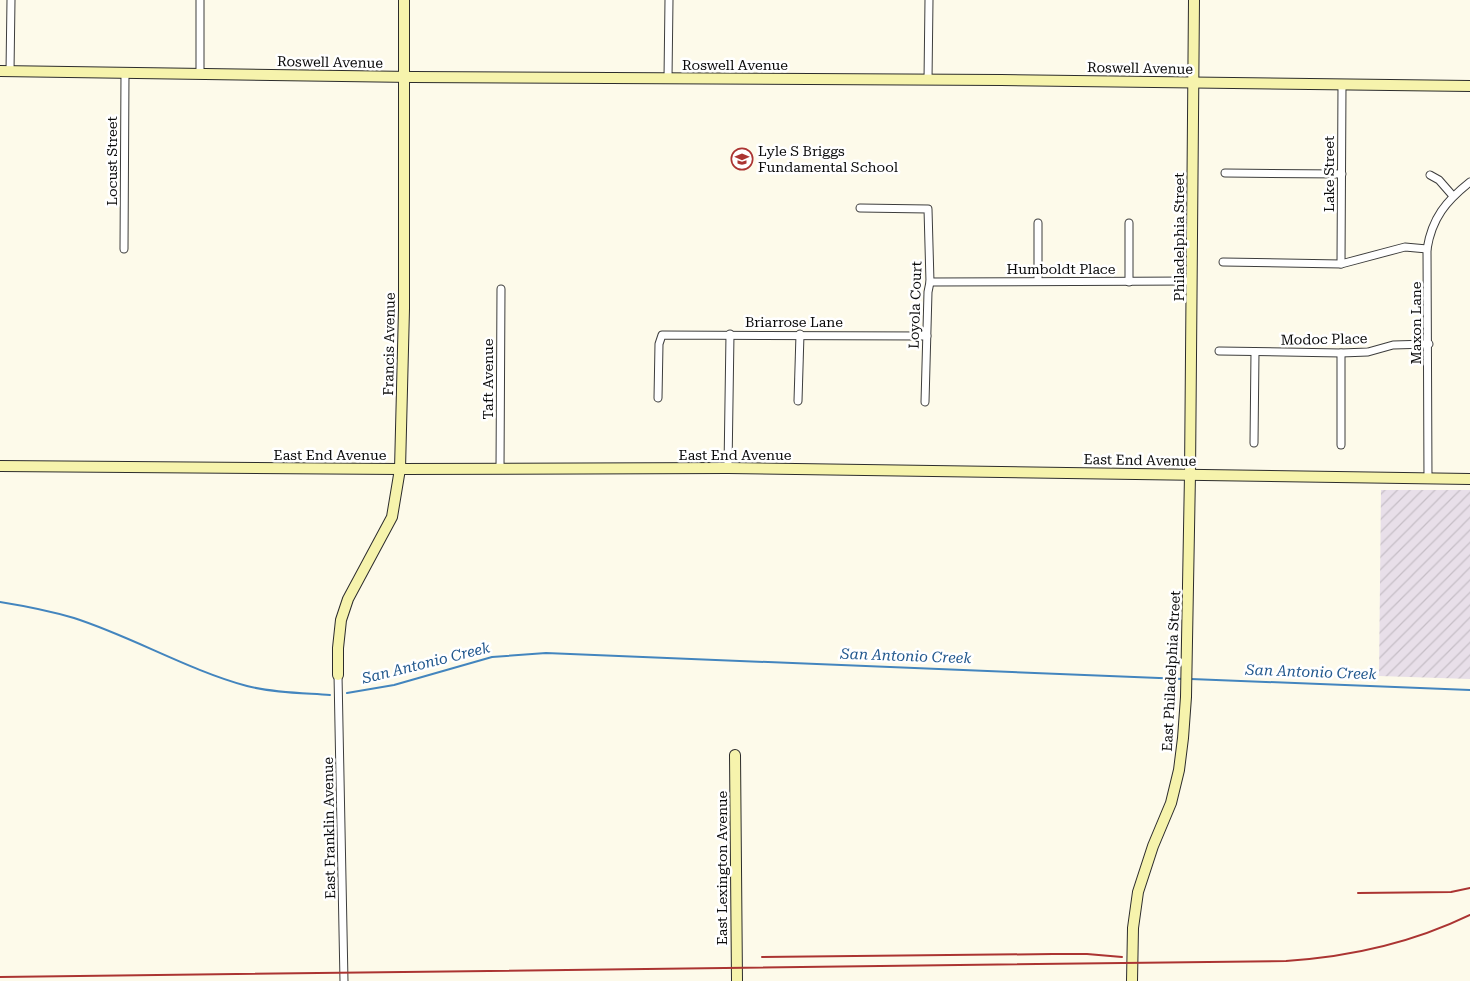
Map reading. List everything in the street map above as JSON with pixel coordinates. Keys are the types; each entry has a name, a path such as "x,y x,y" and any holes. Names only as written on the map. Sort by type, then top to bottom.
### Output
{"street":[{"path":"5,71 11,0"},
{"path":"200,0 200,74"},
{"name":"Francis Avenue","path":"338,675 341,620 348,599 392,517 400,469 404,309 404,0"},
{"path":"668,78 669,0"},
{"path":"928,80 929,0"},
{"name":"Philadelphia Street","path":"1190,474 1194,0"},
{"name":"Roswell Avenue","path":"5,71 1470,86"},
{"name":"Locust Street","path":"124,249 125,73"},
{"name":"Lake Street","path":"1341,264 1342,85"},
{"path":"1225,172 1342,174"},
{"path":"1430,175 1439,180 1453,196"},
{"name":"Maxon Lane","path":"1428,478 1427,249 1431,230 1438,214 1453,196 1470,182"},
{"name":"Loyola Court","path":"860,208 928,209 930,282 928,292 925,402"},
{"path":"1038,223 1038,281"},
{"path":"1129,223 1129,282"},
{"path":"1223,262 1341,264 1405,247 1427,249"},
{"name":"Humboldt Place","path":"930,282 1192,282"},
{"name":"Taft Avenue","path":"500,469 501,289"},
{"path":"728,468 730,334"},
{"path":"798,401 800,334"},
{"name":"Briarrose Lane","path":"658,398 659,344 662,335 800,334 927,336"},
{"name":"Modoc Place","path":"1218,351 1341,353 1368,352 1393,345 1428,344"},
{"path":"1254,443 1255,352"},
{"path":"1340,445 1341,353"},
{"name":"East End Avenue","path":"0,466 400,469 728,468 1470,479"},
{"name":"East Philadelphia Street","path":"1132,981 1133,928 1138,892 1153,846 1171,803 1179,770 1183,738 1186,697 1190,474"},
{"name":"East Franklin Avenue","path":"338,675 344,981"},
{"name":"East Lexington Avenue","path":"735,755 737,981"}],"shaded area":[{"path":"1381,490 1470,490 1470,679 1379,676"}],"waterway":[{"name":"San Antonio Creek","path":"0,602 74,618 118,634 203,671 247,686 278,691 330,695"},
{"name":"San Antonio Creek","path":"347,693 394,685 492,657 546,653 1184,679"},
{"name":"San Antonio Creek","path":"1191,679 1470,690"}],"railway":[{"path":"1358,893 1451,892 1470,888"},
{"path":"0,977 1286,961 1334,956 1380,947 1426,933 1470,915"},
{"path":"762,957 1053,954 1122,957"}],"place":[{"name":"Lyle S Briggs Fundamental School","path":"742,159"}]}
